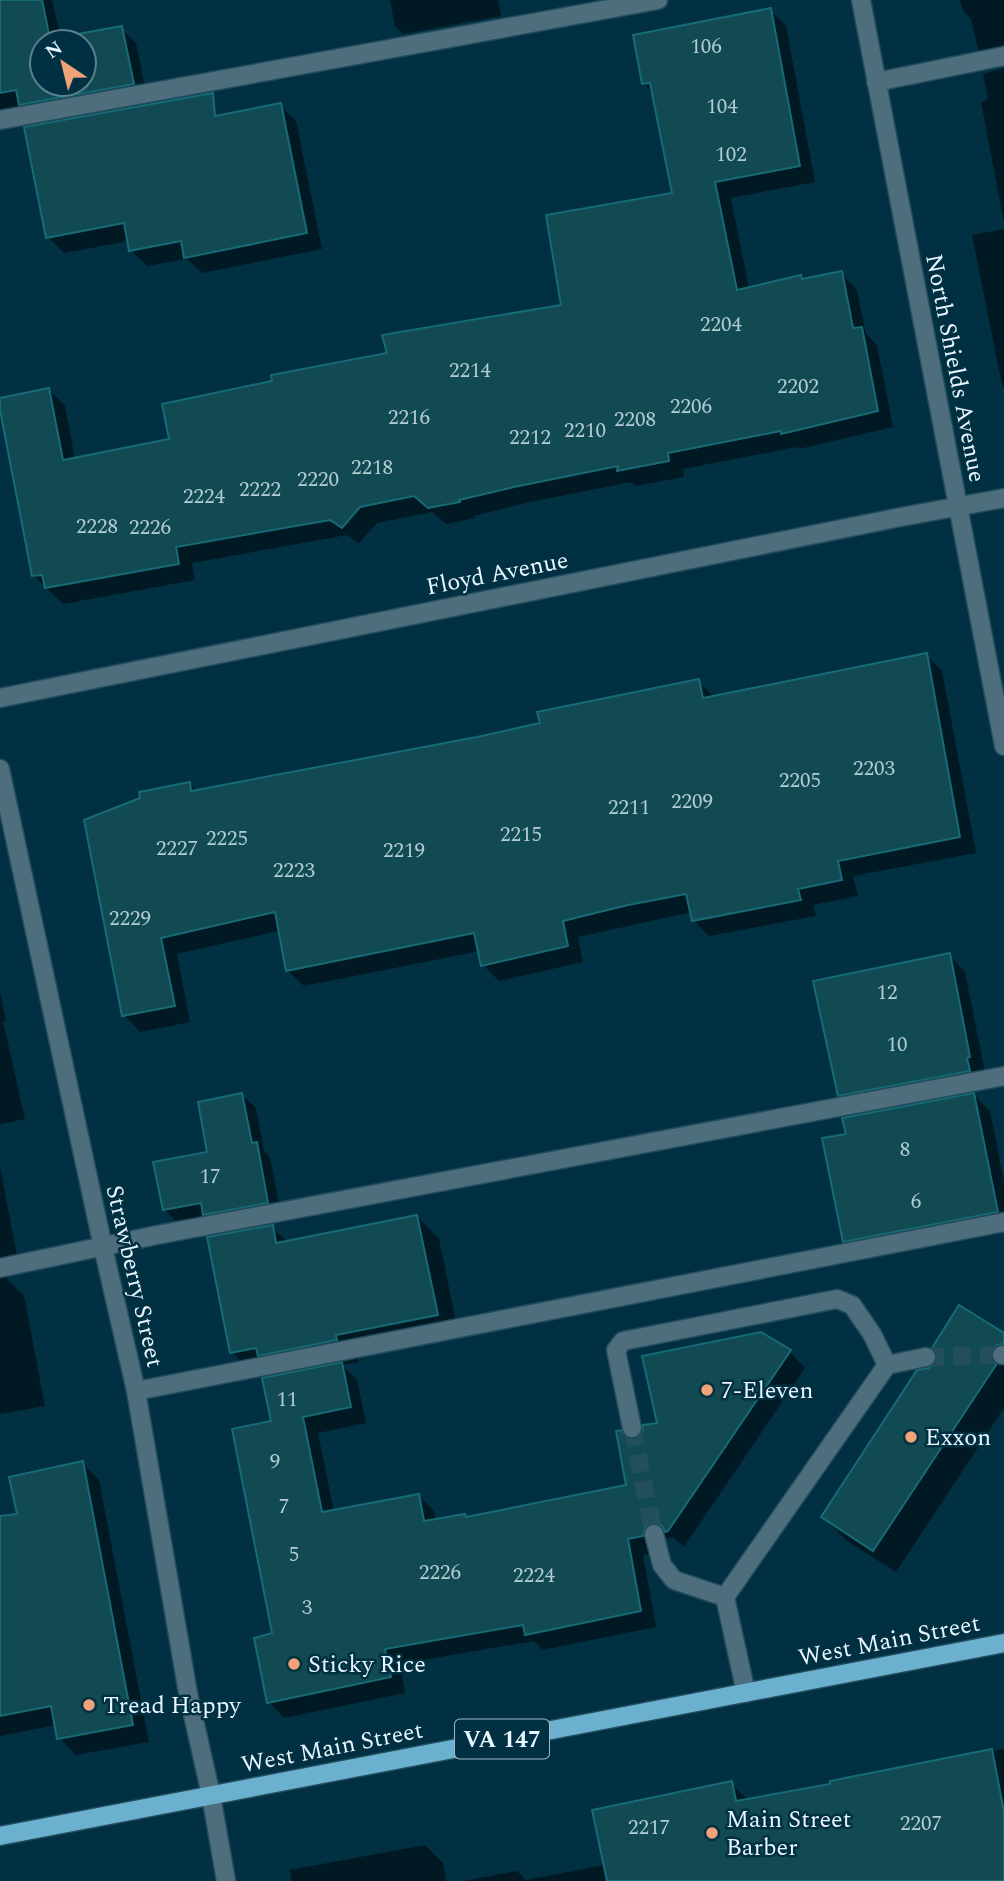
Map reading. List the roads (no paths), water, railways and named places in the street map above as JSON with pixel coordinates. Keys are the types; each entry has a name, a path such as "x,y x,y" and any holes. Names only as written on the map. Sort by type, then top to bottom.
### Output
{"main road":[{"name":"West Main Street","path":"0,1836 1004,1643"}],"street":[{"path":"0,120 658,0"},
{"name":"North Shields Avenue","path":"861,0 1004,746"},
{"path":"876,82 1004,56"},
{"name":"Floyd Avenue","path":"0,698 1004,498"},
{"name":"Strawberry Street","path":"0,769 136,1391 188,1693 211,1795 226,1881"},
{"path":"0,1268 184,1230 1004,1076"},
{"path":"136,1391 1004,1222"},
{"path":"632,1428 616,1350 623,1341 837,1299 852,1305 872,1334 887,1365"},
{"path":"746,1693 725,1597 887,1365 926,1357"},
{"path":"654,1534 662,1565 674,1580 725,1597"}],"tunnel":[{"path":"926,1357 1002,1355"},
{"path":"632,1428 654,1534"}],"place":[{"name":"7-Eleven","path":"707,1390"},
{"name":"Exxon","path":"911,1437"},
{"name":"Sticky Rice","path":"294,1664"},
{"name":"Tread Happy","path":"89,1705"},
{"name":"Main Street Barber","path":"712,1833"}]}
